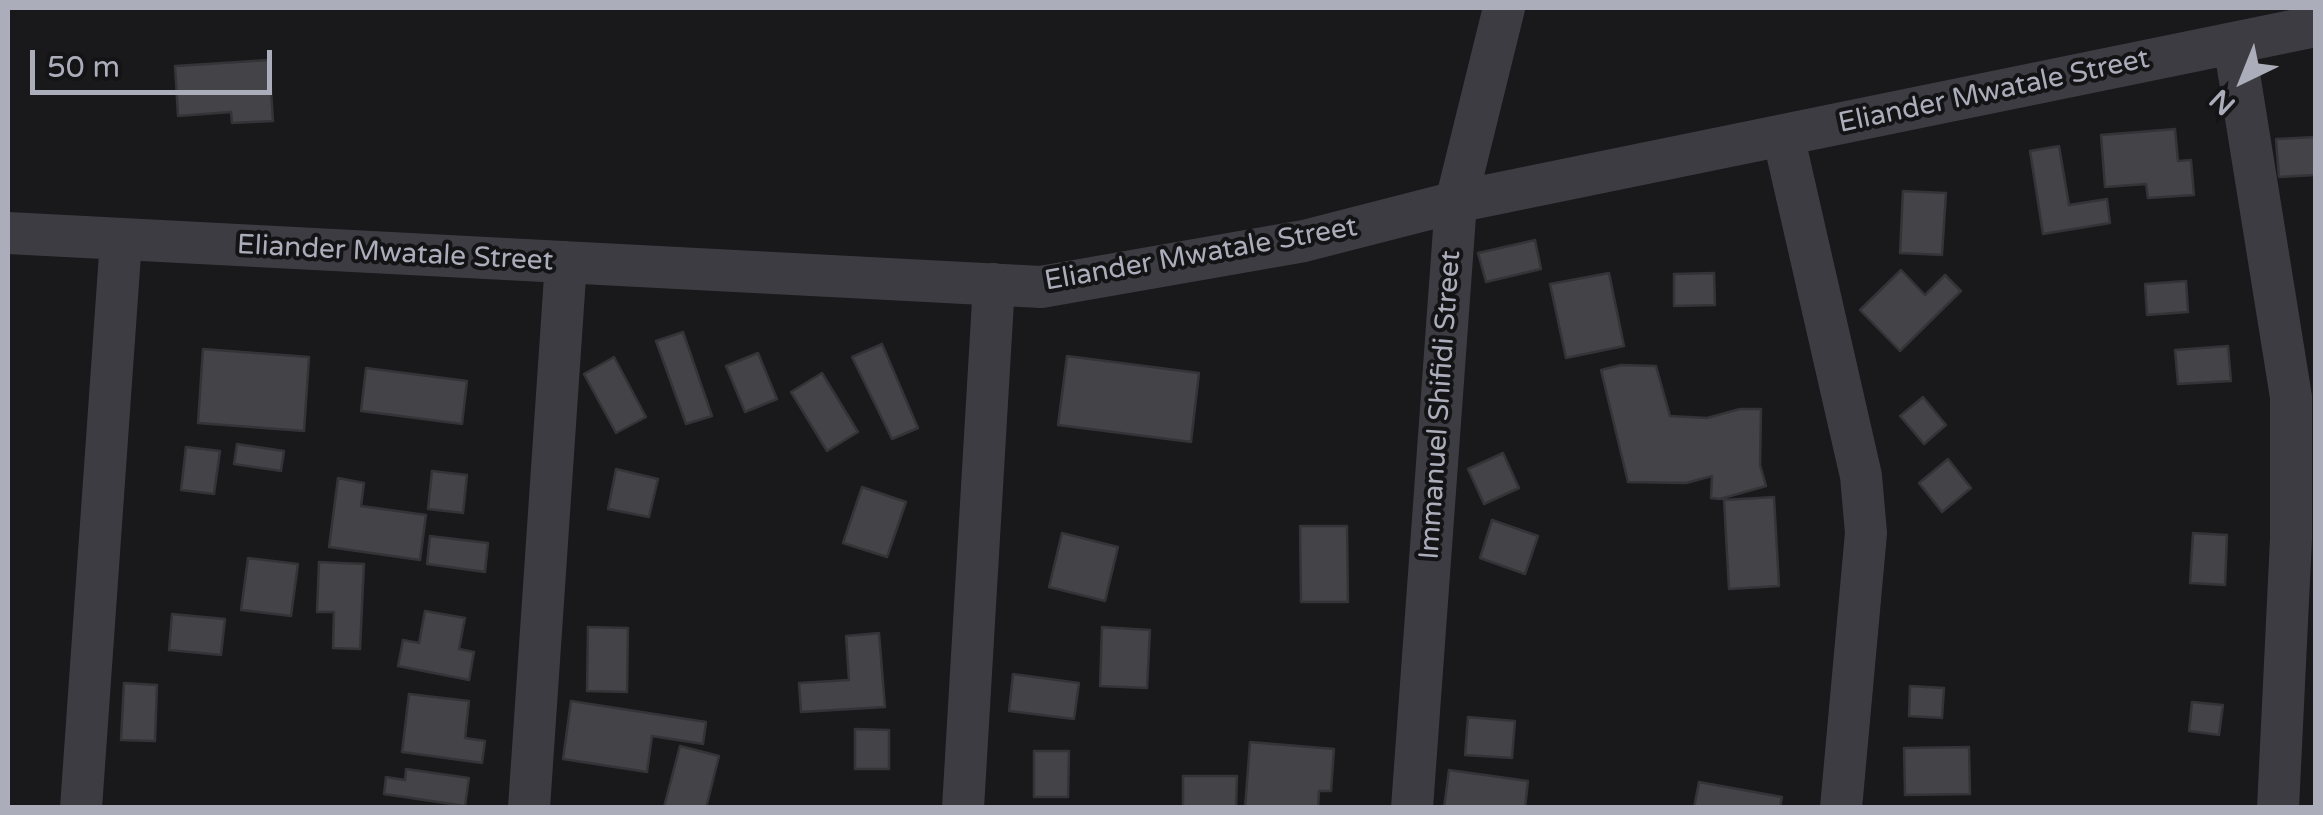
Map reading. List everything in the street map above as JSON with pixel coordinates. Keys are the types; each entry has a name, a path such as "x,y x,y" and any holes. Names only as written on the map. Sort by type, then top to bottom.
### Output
{"street":[{"name":"Immanuel Shifidi Street","path":"1412,808 1456,202 1504,8"},
{"name":"Eliander Mwatale Street","path":"8,233 1042,287 1304,241 1456,202 2316,26"},
{"path":"2234,43 2291,397 2291,539 2278,808"},
{"path":"1782,135 1861,476 1866,533 1841,808"},
{"path":"81,808 121,240"},
{"path":"529,808 566,262"},
{"path":"963,808 994,284"}],"building":[{"path":"269,60 273,121 232,123 231,112 178,116 175,66"},
{"path":"2175,129 2178,161 2191,160 2194,195 2148,198 2146,184 2105,187 2101,135"},
{"path":"2316,137 2316,175 2279,177 2276,139"},
{"path":"2059,146 2069,205 2107,199 2110,223 2043,234 2030,151"},
{"path":"1903,191 1946,193 1942,255 1900,253"},
{"path":"1535,240 1541,269 1486,282 1478,253"},
{"path":"1901,270 1925,295 1945,275 1961,291 1900,351 1860,310"},
{"path":"1609,273 1624,346 1566,358 1550,284"},
{"path":"1714,273 1715,305 1674,306 1674,274"},
{"path":"2186,281 2188,312 2147,315 2145,284"},
{"path":"683,332 712,416 686,424 656,341"},
{"path":"882,344 918,428 892,439 852,357"},
{"path":"2228,346 2231,381 2178,384 2175,350"},
{"path":"203,349 309,357 304,431 198,423"},
{"path":"758,353 777,399 745,412 726,366"},
{"path":"1067,356 1199,373 1191,442 1058,425"},
{"path":"614,357 646,417 616,433 584,374"},
{"path":"1621,365 1656,366 1670,416 1707,418 1740,409 1761,409 1760,465 1766,486 1720,499 1711,498 1712,476 1686,483 1628,482 1601,370"},
{"path":"366,368 467,381 462,424 361,411"},
{"path":"822,373 858,432 827,451 791,392"},
{"path":"1923,397 1946,425 1924,444 1900,416"},
{"path":"237,444 284,451 281,471 234,464"},
{"path":"186,447 220,451 214,494 181,490"},
{"path":"1503,453 1519,488 1484,504 1468,469"},
{"path":"1948,459 1971,488 1942,512 1919,483"},
{"path":"616,469 658,479 649,517 608,509"},
{"path":"432,471 467,475 463,513 428,509"},
{"path":"338,478 364,483 361,506 426,515 420,560 329,547"},
{"path":"862,487 906,502 887,557 843,543"},
{"path":"1774,497 1779,586 1729,589 1724,500"},
{"path":"1492,520 1538,536 1525,574 1480,558"},
{"path":"1300,526 1347,526 1348,602 1301,602"},
{"path":"1062,533 1118,547 1105,601 1049,587"},
{"path":"2193,533 2227,535 2225,585 2190,583"},
{"path":"430,536 488,543 485,572 427,564"},
{"path":"248,558 298,564 291,616 241,610"},
{"path":"319,562 364,564 360,649 333,648 334,612 317,612"},
{"path":"425,611 465,618 459,649 474,652 469,680 398,666 403,640 419,643"},
{"path":"172,614 225,619 221,655 169,650"},
{"path":"588,627 628,628 627,692 587,691"},
{"path":"1102,627 1150,630 1147,688 1100,686"},
{"path":"879,633 885,707 801,712 799,683 849,680 846,636"},
{"path":"1013,674 1079,683 1074,719 1009,711"},
{"path":"124,683 157,685 155,741 121,740"},
{"path":"1910,686 1944,688 1942,718 1909,716"},
{"path":"409,694 469,701 465,738 485,741 482,763 402,752"},
{"path":"571,701 706,722 703,744 652,736 647,772 563,759"},
{"path":"2192,702 2223,705 2219,735 2189,731"},
{"path":"1468,717 1515,721 1512,758 1465,755"},
{"path":"855,729 889,730 889,769 855,769"},
{"path":"1250,742 1334,749 1331,791 1319,791 1318,808 1245,808"},
{"path":"680,746 719,756 706,808 664,807"},
{"path":"1969,747 1970,794 1905,795 1904,748"},
{"path":"1034,751 1069,751 1068,797 1034,797"},
{"path":"406,769 469,778 465,806 384,794 386,777 405,780"},
{"path":"1449,770 1528,781 1525,808 1444,808"},
{"path":"1183,776 1237,776 1236,808 1183,808"},
{"path":"1699,782 1782,797 1780,808 1694,808"}]}
